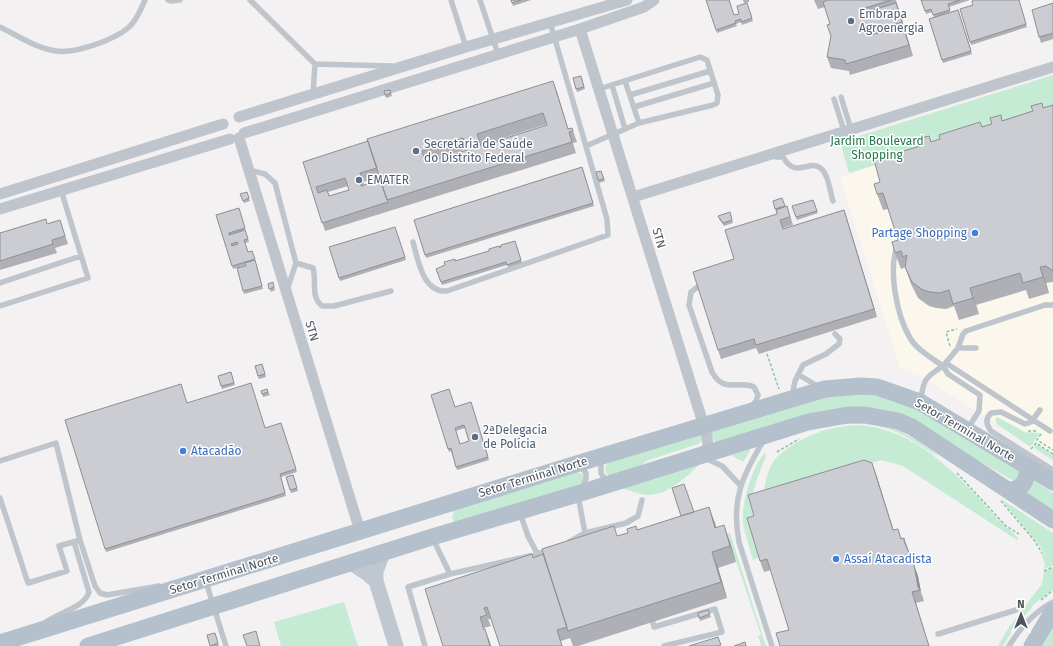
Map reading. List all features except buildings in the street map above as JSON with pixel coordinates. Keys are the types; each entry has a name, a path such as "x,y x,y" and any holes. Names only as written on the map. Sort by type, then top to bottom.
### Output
{"main road":[{"name":"Setor Terminal Norte","path":"0,643 576,464 704,426 747,411 825,389 861,386 877,387 920,402 967,430 1032,459 1053,482"},
{"name":"Setor Terminal Norte","path":"88,646 432,537 609,485 808,422 848,415 883,417 912,427 1004,495 1053,520"},
{"path":"1004,495 1023,485 1032,459"},
{"path":"453,502 447,510 446,519 449,524 459,529"},
{"path":"424,511 436,522 437,526 432,537"},
{"path":"291,552 289,557 290,568 296,576 301,578"},
{"path":"383,553 376,571 376,581 396,646"},
{"path":"268,560 276,569 278,574 275,586"},
{"path":"351,563 376,581"},
{"path":"138,600 135,611 136,616 138,621 148,627"},
{"path":"113,608 122,618 123,630 120,636"},
{"path":"1032,646 1053,611"}],"street":[{"path":"0,194 223,124 228,118 239,117 401,66 627,0"},
{"path":"0,209 238,137 580,29 644,7 654,0"},
{"name":"STN","path":"580,29 704,426 708,441 700,455"},
{"path":"633,197 1053,66"},
{"path":"238,137 244,123 239,117"},
{"path":"223,124 223,131 238,137"},
{"name":"STN","path":"238,137 360,531"}],"lane":[{"path":"0,26 41,48 58,52 78,49 100,43 128,28 141,11 146,0"},
{"path":"168,0 180,0"},
{"path":"250,0 315,64 401,66"},
{"path":"451,0 466,47"},
{"path":"480,0 498,54"},
{"path":"413,242 423,275 432,287 439,292 447,291 605,237 609,232 607,219 550,22"},
{"path":"586,146 639,123 714,105 718,95 707,60 700,57 599,89"},
{"path":"312,95 315,64"},
{"path":"630,95 710,71"},
{"path":"625,81 639,123"},
{"path":"634,107 714,83"},
{"path":"612,85 625,129"},
{"path":"841,97 847,130"},
{"path":"834,99 847,130"},
{"path":"765,156 783,157 792,152 798,145"},
{"path":"783,157 787,165 795,169 813,165 820,167 825,173 833,201"},
{"path":"249,170 265,174 275,182 296,263 287,292"},
{"path":"0,306 88,278 61,190"},
{"path":"899,242 894,256 892,269 895,293 910,338 918,347 944,365 1050,431"},
{"path":"0,284 81,256"},
{"path":"296,263 313,268 315,276 314,292 317,302 322,306 334,306 391,291"},
{"path":"699,286 691,292 689,305 710,367 717,380 721,383 736,386 748,385 755,388 758,395 756,401 747,411"},
{"path":"920,402 924,380 927,376 944,365 958,348 966,331 1045,305 1053,305"},
{"path":"787,399 803,365 826,354 839,344 840,339 835,334"},
{"path":"958,348 976,348"},
{"path":"944,365 948,374 980,396 980,411 967,430"},
{"path":"799,375 807,381 825,389"},
{"path":"1040,410 1033,420 1025,424 996,412 991,413 986,421 991,430 1053,470"},
{"path":"767,435 740,485 736,512 739,542 772,646"},
{"path":"0,461 56,443 77,541 90,592 87,598 53,616 31,633"},
{"path":"700,455 722,466 740,485"},
{"path":"602,456 601,473 604,480 609,485"},
{"path":"576,464 586,473 586,479 578,494 585,533"},
{"path":"0,498 28,583 67,570 59,546 77,541"},
{"path":"560,545 585,533 626,522 638,516 642,500"},
{"path":"520,511 528,536 542,564"},
{"path":"432,537 450,574"},
{"path":"77,541 96,588 100,593 107,595 147,587 187,585"},
{"path":"425,646 408,587 450,574 538,554 553,548"},
{"path":"206,579 226,646"},
{"path":"1009,646 1019,630 1030,618 1053,602"},
{"path":"650,612 654,627 714,609 722,632 664,646"},
{"path":"938,634 1016,610"}],"path":[{"path":"952,355 946,332 958,328"},
{"path":"767,354 787,399"},
{"path":"1024,431 1043,431 1037,440 1053,450"},
{"path":"776,452 802,437"},
{"path":"1032,459 1031,449 1036,443 1053,454"},
{"path":"1025,445 1031,449"},
{"path":"954,470 1006,526 1020,534"},
{"path":"1004,495 1042,552"},
{"path":"1044,571 1053,567"},
{"path":"1037,604 1053,590"}],"shaded area":[{"path":"1053,109 1053,457 921,377 900,368 840,177"}],"green space":[{"name":"Jardim Boulevard Shopping","path":"1053,75 1053,109 849,173 840,142"},
{"path":"872,393 927,412 1023,474 1014,481 897,415 715,443 710,429 824,395"},
{"path":"997,417 1025,432 1040,433 1032,445 1029,446 998,425 995,420"},
{"path":"846,422 884,425 921,443 941,458 901,434 891,430 859,424 829,426"},
{"path":"858,425 880,429 900,436 937,458 969,488 1000,522 1016,535 1018,538 1017,540 903,466 881,460 763,496 766,481 773,462 788,448 813,434 822,431"},
{"path":"701,432 704,440 698,444 646,461 640,467 610,476 606,474 605,467 608,463"},
{"path":"1036,444 1053,455 1053,460 1034,448"},
{"path":"750,449 743,462 731,455"},
{"path":"765,453 766,456 757,479 750,504 765,555 753,560 743,523 744,506 748,486 760,459"},
{"path":"701,463 678,484 657,494 646,495 621,488"},
{"path":"575,471 582,474 584,478 583,485 455,523 452,519 454,510"},
{"path":"1034,481 1053,493 1053,512 1025,492 1031,488"},
{"path":"1001,499 1053,533 1053,565 1044,569 1045,564 1041,553 1044,553 1040,546"},
{"path":"730,533 766,646 761,646 758,636 761,635 727,534"},
{"path":"1053,568 1053,589 1033,605 1017,623 1003,646 998,646 1007,630 1042,584 1044,572"},
{"path":"344,602 358,646 281,646 274,622"},
{"path":"1053,623 1053,646 1039,646"}],"place":[{"name":"Embrapa Agroenergia","path":"851,21"},
{"name":"Secretaria de Saúde do Distrito Federal","path":"416,151"},
{"name":"EMATER","path":"359,180"},
{"name":"Partage Shopping","path":"975,233"},
{"name":"2ªDelegacia de Polícia","path":"475,437"},
{"name":"Atacadão","path":"183,451"},
{"name":"Assaí Atacadista","path":"836,559"}]}
